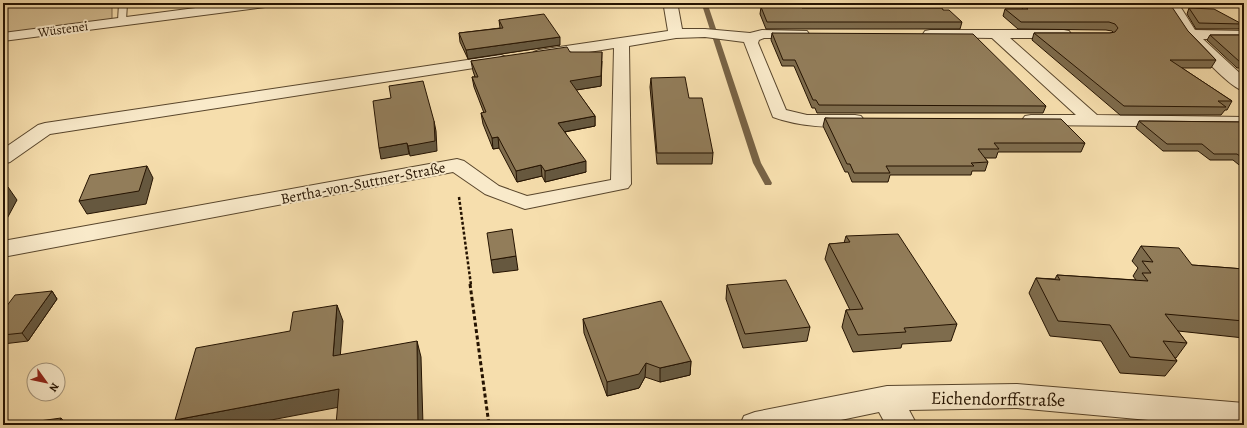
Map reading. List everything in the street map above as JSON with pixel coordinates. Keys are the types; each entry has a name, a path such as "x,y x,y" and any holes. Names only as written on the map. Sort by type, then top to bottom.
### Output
{"street":[{"name":"Wüstenei","path":"3,37 265,3"},
{"path":"674,3 672,7 676,34"},
{"path":"1171,3 1190,34 1244,86"},
{"path":"3,158 44,128 676,34 725,34 752,38 762,34 817,34"},
{"path":"918,34 1082,35"},
{"path":"996,34 1092,120"},
{"path":"1190,34 1244,35"},
{"path":"752,38 751,43 779,113 786,116 808,120 871,120"},
{"name":"Bertha-von-Suttner-Straße","path":"3,249 457,165 492,190 525,203 621,184 622,43"},
{"path":"1013,120 1244,122"},
{"name":"Eichendorffstraße","path":"755,425 887,398 1017,396 1244,416"},
{"path":"887,398 902,425"}],"lane":[{"path":"122,21 123,3"}],"path":[{"path":"473,177 459,196 488,425"}],"shaded area":[{"path":"3,3 112,3 112,19 3,35"}],"building":[{"path":"767,3 800,3 802,8 942,8 943,10 949,10 962,22 767,22 761,7 769,7"},
{"path":"1061,3 1117,3 1121,7 1172,7 1188,31 1216,60 1170,60 1232,101 1218,101 1226,107 1124,106 1034,33 1110,33 1115,32 1118,28 1115,24 1109,22 1021,22 1005,9 1028,9 1024,6 1064,6"},
{"path":"1189,8 1214,9 1242,24 1199,23"},
{"path":"544,14 560,37 466,50 459,33 503,28 499,20"},
{"path":"772,33 973,34 1046,106 819,105 816,100 813,100 795,60 783,60"},
{"path":"1210,35 1244,35 1244,62 1240,62"},
{"path":"567,47 570,52 602,52 601,76 570,81 595,116 558,123 586,161 545,171 541,165 516,171 498,137 492,138 481,113 486,112 472,77 478,77 471,61"},
{"path":"685,77 689,98 702,98 713,153 657,153 651,78"},
{"path":"423,81 434,121 435,141 408,146 407,143 379,148 373,101 391,98 389,86"},
{"path":"825,118 1061,119 1085,143 994,143 999,149 978,149 988,162 971,163 974,166 886,166 890,173 854,173 850,164 847,164"},
{"path":"1139,121 1244,122 1244,159 1237,154 1214,154 1202,144 1167,144"},
{"path":"147,166 139,191 79,201 90,175"},
{"path":"8,187 3,197 3,188"},
{"path":"512,229 516,256 491,260 487,233"},
{"path":"898,234 957,324 904,328 906,332 858,335 846,310 863,309 829,244 850,242 846,236"},
{"path":"1141,246 1179,248 1192,265 1244,269 1244,321 1165,314 1187,343 1163,341 1177,361 1130,357 1110,325 1058,321 1036,278 1060,280 1057,275 1148,281 1142,273 1151,273 1142,261 1153,262"},
{"path":"786,280 810,327 745,334 727,285"},
{"path":"52,291 22,333 3,335 3,311 15,295"},
{"path":"661,301 691,361 660,368 646,363 639,374 607,382 583,319"},
{"path":"337,305 333,356 417,341 418,424 336,425 339,389 175,420 196,348 290,331 293,312"},
{"path":"61,418 58,425 31,425 32,422"}],"waterway":[{"path":"708,3 706,8 757,163 768,183"}]}
